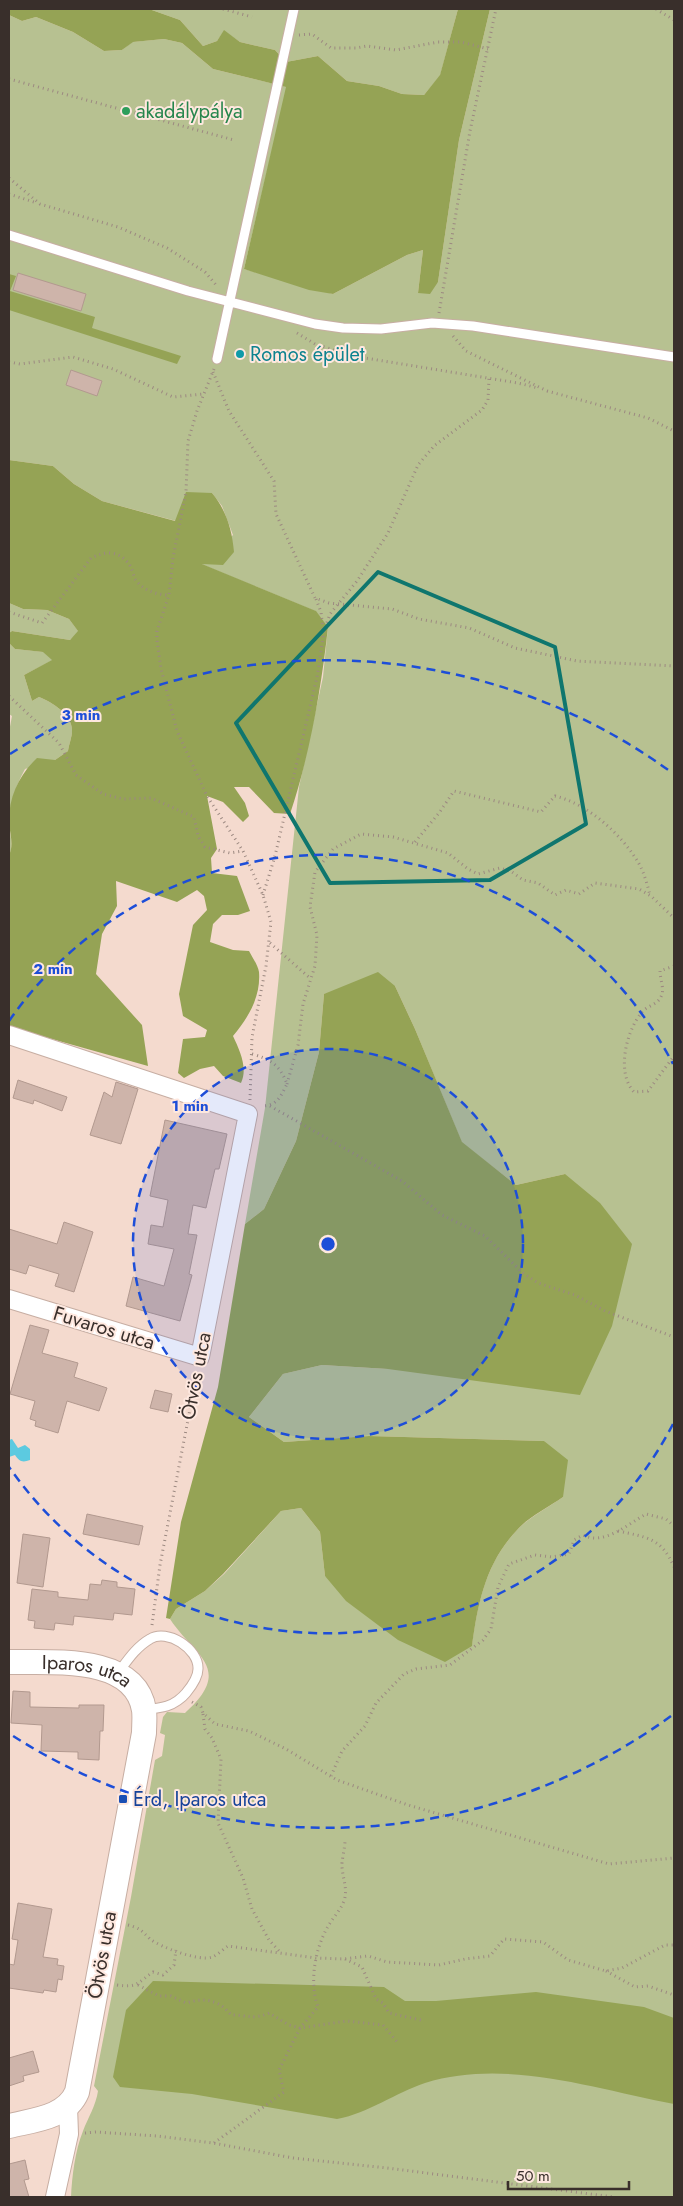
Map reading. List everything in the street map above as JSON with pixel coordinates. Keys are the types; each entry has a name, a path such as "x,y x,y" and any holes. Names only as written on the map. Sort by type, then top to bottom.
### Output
{"street":[{"path":"9,1035 248,1110"},
{"name":"Ötvös utca","path":"200,1357 248,1110"},
{"name":"Fuvaros utca","path":"9,1299 200,1357"},
{"name":"Iparos utca","path":"9,1662 89,1665 118,1673 130,1683 144,1710"},
{"name":"Ötvös utca","path":"55,2197 69,2134 68,2106 77,2092 144,1733 144,1710"},
{"path":"9,2126 50,2115 68,2106"}],"lane":[{"path":"217,359 294,9"},
{"path":"9,235 188,291 231,301 264,312 343,328 381,329 442,324 473,326 674,357"},
{"path":"118,1673 130,1657 151,1638 169,1637 185,1645 196,1657 198,1669 192,1686 182,1698 169,1706 144,1710"}],"path":[{"path":"223,9 252,17"},
{"path":"496,9 470,131 438,319 466,351 546,391"},
{"path":"656,9 674,20"},
{"path":"288,36 312,34 331,48 367,46 396,50 438,42 461,42 488,49"},
{"path":"9,79 234,140"},
{"path":"9,178 40,204"},
{"path":"9,194 118,227 167,248 204,272 231,301"},
{"path":"289,328 315,344 352,356 489,378 546,391 648,418 674,431"},
{"path":"9,362 20,364 73,357 113,369 173,397 203,394"},
{"path":"217,359 203,394 188,441 186,492 172,558 169,596 157,631 157,640 161,669 170,708 178,730 207,796 244,851 263,895 271,922 270,943 252,1038 253,1076 248,1110 270,1106 280,1099 287,1084 298,1045 303,1004 315,966 317,935 310,906 315,872 333,849 361,834 393,837 438,849 448,853 468,870 478,874 500,868 512,872 523,880 538,883 555,895 566,890 579,894 595,883 638,889 651,896 674,918"},
{"path":"213,371 229,411 274,480 276,514 321,612 324,631"},
{"path":"263,895 275,856 317,678 324,631 330,614 357,580 388,533 418,465 434,446 482,410 488,400 489,378"},
{"path":"9,612 42,624 91,558 103,553 118,554 130,565 135,579 142,586 157,595 169,596"},
{"path":"315,598 329,603 392,609 419,619 469,628 514,648 577,661 674,666"},
{"path":"9,696 54,738 76,775 103,794 124,799 151,798 194,818 198,836 205,847 230,853 244,851"},
{"path":"414,842 439,813 454,791 541,812 555,796 586,810 608,827 628,848 639,864 651,896"},
{"path":"270,943 311,980"},
{"path":"674,966 660,971 663,993 658,1002 643,1011 630,1034 624,1061 627,1085 634,1092 648,1091 674,1056"},
{"path":"252,1054 270,1059 283,1074 287,1084"},
{"path":"270,1106 402,1181 442,1214 485,1236 523,1273 538,1283 575,1295 605,1311 674,1337"},
{"name":"Ötvös utca","path":"151,1638 160,1565 200,1357"},
{"path":"331,1776 342,1751 365,1726 376,1703 404,1674 416,1669 450,1665 483,1640 491,1629 498,1587 509,1564 535,1555 552,1557 569,1554 574,1540 584,1536 591,1539 607,1537 646,1514 666,1519 674,1526"},
{"path":"617,1531 649,1537 668,1552 674,1567"},
{"path":"182,1698 201,1706 205,1729 221,1759 218,1823 243,1878 252,1909 269,1940 282,1954"},
{"path":"203,1713 215,1724 249,1731 331,1776 408,1805 609,1864 674,1858"},
{"path":"213,2143 284,2092 279,2070 300,2028 318,2007 314,1995 316,1958 327,1928 343,1902 346,1890 341,1865 345,1856 345,1841"},
{"path":"108,1921 138,1927 151,1940 202,1959 213,1957 228,1946 316,1958 344,1959 368,1956 387,1962 438,1965 490,1956 504,1938 520,1938 543,1942 568,1960 606,1971 635,1987 648,1986 674,1995"},
{"path":"606,1971 622,1968 665,1945 674,1944"},
{"path":"97,1982 129,1987 138,1985 153,1972 164,1975 174,1965 176,1950"},
{"path":"344,1959 362,1967 376,1999 383,2004 389,2014 421,2020"},
{"path":"138,1985 159,1996 171,1996 186,2004 196,2000 216,2001 231,2016 245,2015 256,2018 269,2013 289,2025 300,2028 348,2022 383,2025 398,2042"},
{"path":"96,2132 157,2136 213,2143 293,2158 614,2197"}],"highlighted area":[{"path":"378,572 555,647 586,824 490,880 330,883 236,723"}],"green space":[{"path":"9,9 149,9 180,20 203,46 217,41 224,30 240,42 275,50 286,62 318,56 347,81 379,86 402,94 424,95 440,75 458,9 490,9 459,140 438,282 430,294 418,293 423,250 407,255 333,294 309,290 244,269 286,87 213,69 182,43 164,39 133,42 122,50 104,51 73,32 36,17 22,21 9,15"},
{"path":"149,9 458,9 440,76 424,95 402,94 379,86 347,81 318,56 286,62 275,50 240,42 224,31 217,41 203,46 180,20"},
{"path":"490,9 674,9 674,2197 71,2197 78,2147 98,2091 94,2086 131,1897 155,1760 162,1756 165,1735 160,1733 163,1717 167,1712 185,1713 200,1698 207,1685 209,1673 205,1663 170,1619 176,1609 205,1591 224,1574 281,1511 301,1508 320,1532 325,1576 472,1645 477,1613 485,1583 498,1555 523,1524 563,1497 544,1441 369,1436 284,1442 249,1417 283,1374 322,1365 388,1369 565,1174 516,1185 462,1143 415,1029 395,986 324,994 319,1052 296,1141 264,1209 245,1224 265,1108 299,787 323,677 328,627 315,611 201,564 233,535 222,506 212,493 176,521 102,501 74,484 53,466 9,460 9,15 22,21 36,17 73,32 104,51 122,50 132,42 164,39 182,43 213,69 287,87 244,269 333,294 407,255 423,250 418,293 438,282 459,140"},
{"path":"9,274 16,276 10,291 95,317 92,328 181,356 177,364 9,310"},
{"path":"9,460 53,466 74,484 102,501 175,521 186,492 212,493 228,520 234,552 223,565 202,564 316,611 328,627 314,722 290,814 274,813 249,787 234,787 245,803 249,816 243,822 223,802 207,796 217,849 211,858 212,873 237,876 250,911 238,915 222,915 213,924 210,942 233,950 249,951 259,972 256,998 244,1022 233,1036 243,1065 244,1071 241,1083 223,1076 214,1066 200,1069 184,1078 178,1073 183,1039 205,1037 207,1030 183,1016 179,994 193,925 207,910 204,896 197,890 177,902 116,881 117,906 102,934 96,974 142,1025 148,1066 9,1027 10,805 20,779 37,758 55,760 68,751 72,731 69,720 61,710 39,697 32,701 24,675 52,660 43,652 15,649 9,643 9,633 12,631 70,640 78,631 69,619 47,610 23,609 9,603"},
{"path":"9,603 23,609 47,610 69,619 79,632 70,640 12,631 9,633"},
{"path":"9,643 15,649 44,652 53,660 24,675 32,701 39,697 61,710 69,720 72,736 68,751 55,760 25,769 14,793 9,819 9,732 12,716 9,714"},
{"path":"9,824 11,851 9,855"},
{"path":"378,972 395,986 462,1142 516,1185 565,1174 600,1203 632,1244 612,1326 580,1395 388,1369 322,1365 283,1374 249,1417 284,1442 369,1436 544,1441 568,1460 563,1497 528,1520 507,1542 498,1555 485,1583 477,1614 472,1646 445,1662 398,1640 346,1601 325,1576 320,1532 301,1508 281,1511 205,1591 176,1609 170,1619 166,1618 181,1522 218,1387 245,1224 264,1209 296,1141 319,1052 324,994"},
{"path":"153,1981 384,1987 405,2001 436,2001 536,1992 644,2007 674,2018 674,2104 550,2078 487,2074 456,2076 425,2083 371,2108 337,2119 192,2094 120,2087 113,2077 126,2010"}],"water":[{"path":"12,1439 18,1448 25,1445 30,1449 30,1460 21,1461 15,1455 9,1457 9,1440"}],"building":[{"path":"18,273 86,294 81,311 13,290"},
{"path":"71,370 102,381 97,396 66,385"},
{"path":"18,1080 67,1097 62,1111 34,1100 33,1104 13,1098"},
{"path":"116,1082 138,1089 121,1144 90,1135 104,1092 112,1097"},
{"path":"165,1120 227,1134 219,1169 215,1169 206,1208 193,1205 188,1234 197,1235 189,1274 192,1275 180,1321 126,1306 133,1277 164,1286 174,1249 148,1244 151,1225 163,1227 168,1200 150,1196"},
{"path":"64,1222 93,1232 74,1292 55,1286 59,1274 29,1265 26,1274 9,1269 9,1229 57,1244"},
{"path":"30,1325 49,1330 42,1353 78,1363 74,1377 107,1388 99,1411 67,1401 58,1433 35,1426 36,1421 30,1419 35,1401 10,1394"},
{"path":"155,1390 172,1394 168,1412 150,1408"},
{"path":"87,1514 143,1526 139,1545 83,1534"},
{"path":"23,1534 50,1538 43,1587 17,1583"},
{"path":"102,1580 117,1582 117,1587 135,1589 132,1615 114,1613 113,1620 74,1616 73,1625 55,1623 54,1630 34,1628 35,1621 28,1620 32,1589 58,1592 58,1597 88,1600 90,1584 101,1585"},
{"path":"13,1691 30,1692 30,1707 79,1708 79,1705 104,1705 103,1731 100,1731 99,1760 78,1759 78,1752 41,1751 42,1725 11,1723"},
{"path":"18,1903 52,1909 43,1957 58,1959 57,1965 64,1966 62,1980 58,1979 56,1992 44,1990 43,1993 9,1988 9,1964 14,1965 18,1940 12,1939"},
{"path":"33,2051 39,2072 23,2076 24,2081 9,2086 9,2058"},
{"path":"25,2160 29,2179 24,2180 29,2197 9,2197 9,2164"}],"place":[{"name":"akadálypálya","path":"126,111"},
{"name":"Romos épület","path":"240,354"},
{"name":"Érd, Iparos utca","path":"123,1799"}]}
